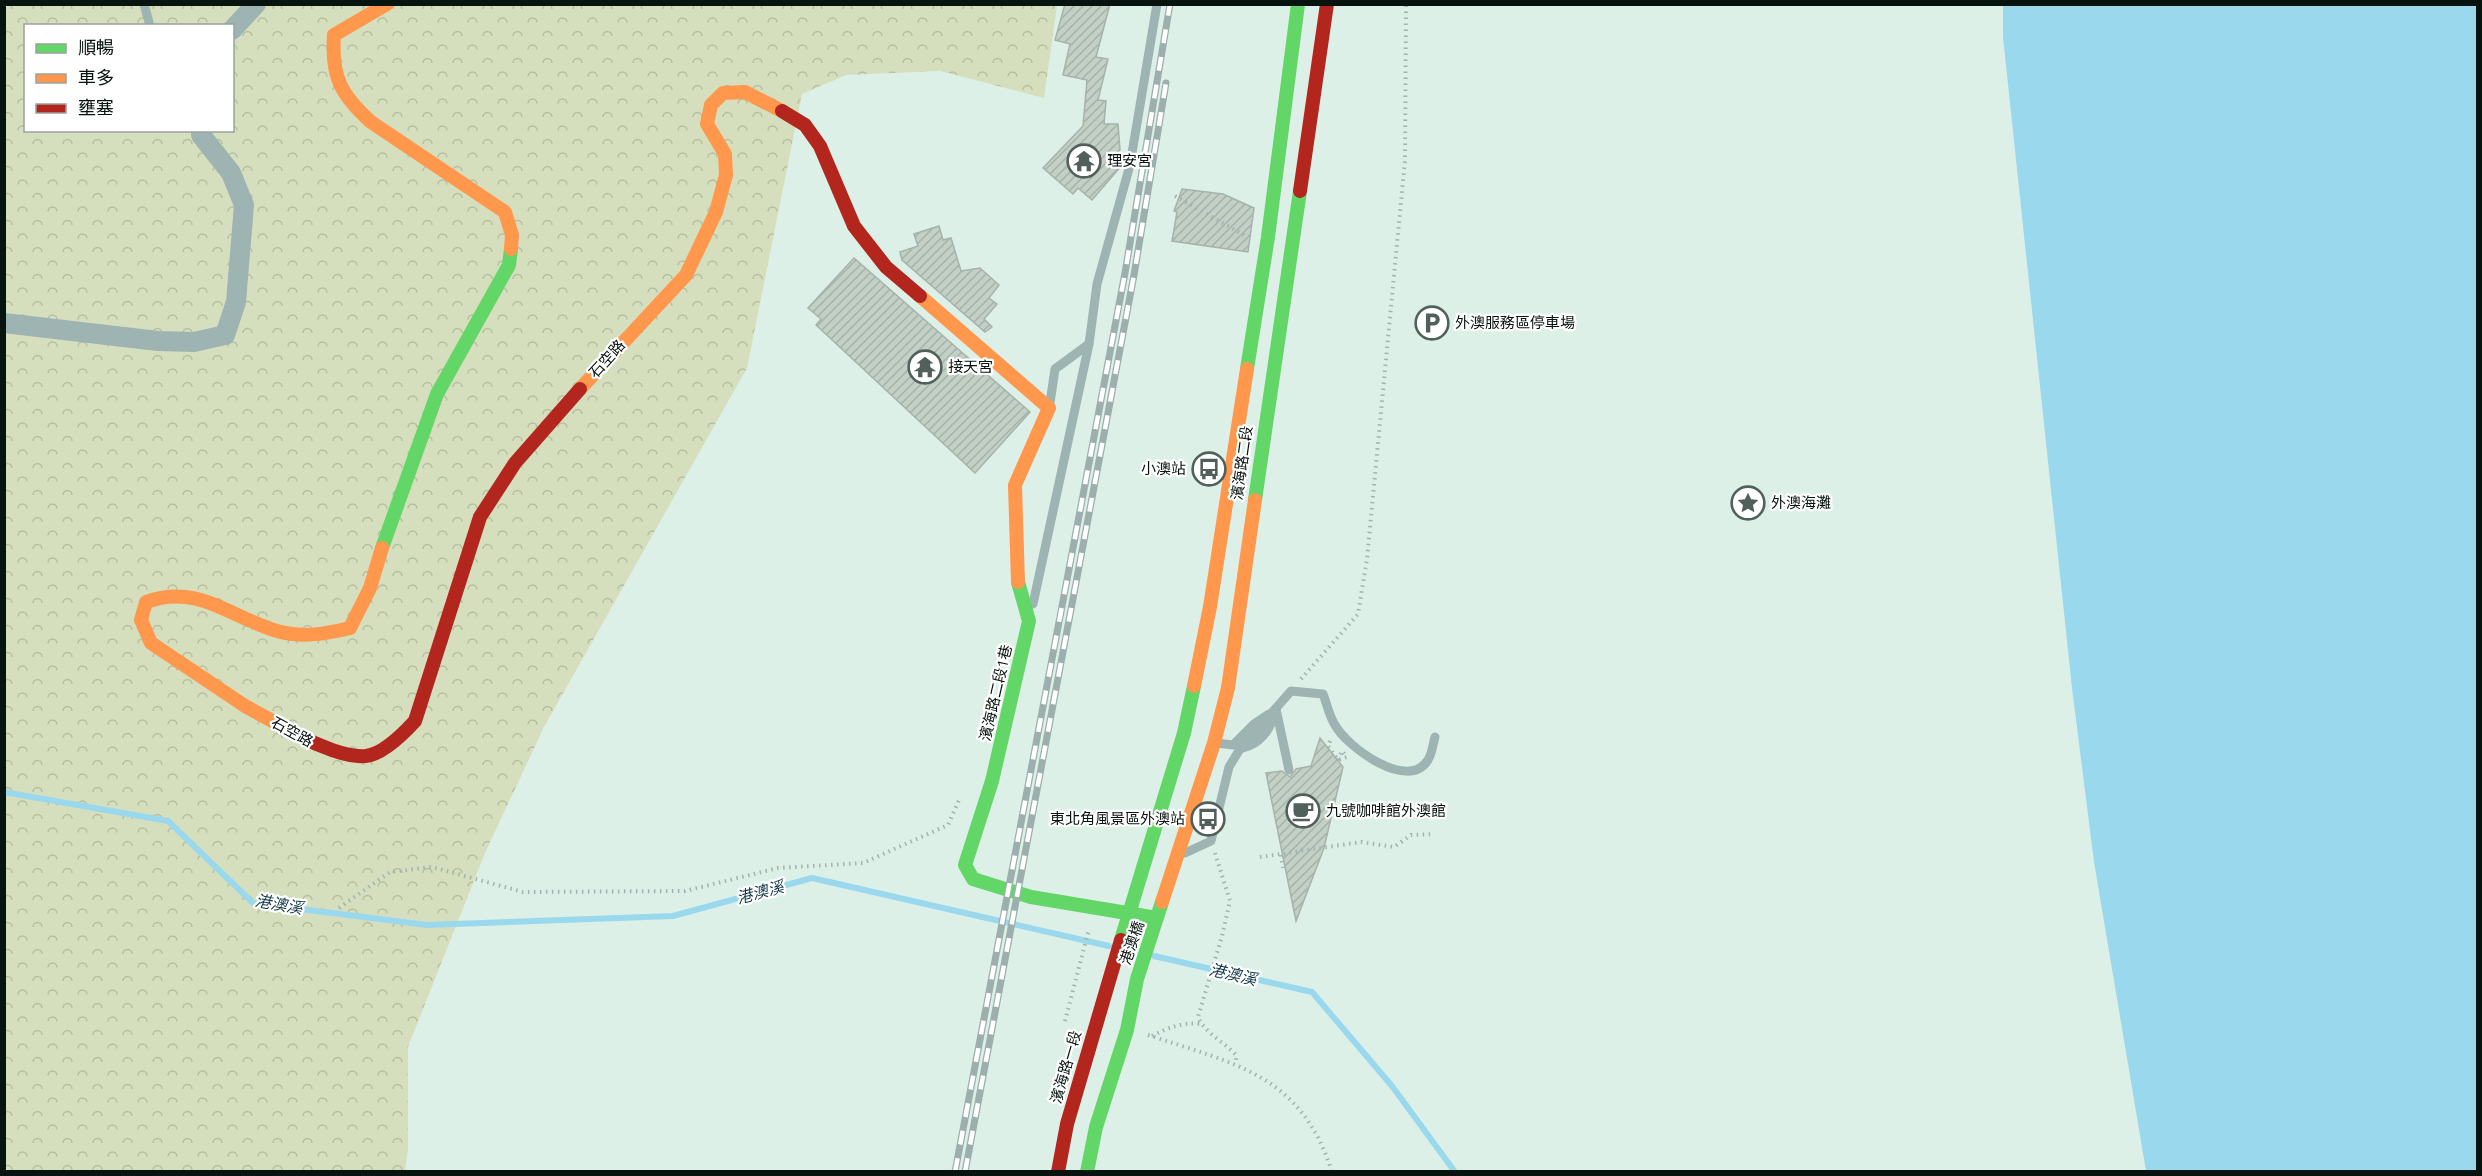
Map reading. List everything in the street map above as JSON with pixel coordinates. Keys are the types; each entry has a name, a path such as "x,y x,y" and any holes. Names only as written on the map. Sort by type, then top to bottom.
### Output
{"street":[{"path":"234,28 256,4"},
{"name":"石空路","path":"387,4 333,35 331,61 343,94 372,123 506,212 512,235 509,265 437,394 387,531 370,588 350,628 318,636 277,631 196,595 158,596 146,602 141,620 151,643 246,706 322,748 367,756 396,740 415,721 480,517 516,463 618,345 686,275 716,212 726,175 725,154 707,123 711,105 723,93 745,92 763,99 805,125 820,146 854,226 886,267 1049,408"},
{"name":"濱海路二段","path":"1130,914 1184,733 1210,607 1268,237 1298,4"},
{"name":"濱海路二段","path":"1158,918 1214,743 1228,688 1327,4"},
{"path":"4,323 158,341 194,342 225,335 236,302 244,205 231,173 199,132"},
{"path":"1268,237 1292,242"},
{"path":"1245,376 1272,375"},
{"path":"1029,621 1018,585 1015,558 1015,485 1049,408"},
{"path":"1210,607 1238,611"},
{"name":"濱海路二段1巷","path":"1029,621 992,781 964,865 973,879 1031,897 1158,918"},
{"name":"港澳橋","path":"1110,973 1130,914"},
{"name":"港澳橋","path":"1087,1172 1096,1127 1127,1030 1137,979 1158,918"},
{"name":"濱海路一段","path":"1058,1172 1067,1124 1110,973"}],"lane":[{"path":"144,4 149,24"},
{"path":"1029,621 1089,344 1096,284 1130,165 1157,4"},
{"path":"1049,408 1055,369 1089,344"},
{"path":"1177,857 1210,841 1229,767 1240,749 1291,691 1323,694 1335,726 1365,757 1394,771 1418,769 1428,760 1434,737"},
{"path":"1214,743 1233,745 1254,723 1276,709"},
{"path":"1276,709 1289,770"}],"path":[{"path":"1291,691 1358,614 1371,515 1405,160 1406,4"},
{"path":"1175,196 1253,240"},
{"path":"1338,760 1342,751 1347,757"},
{"path":"339,908 390,872 432,867 523,892 674,891 732,881 778,868 863,863 948,825 965,788"},
{"path":"1260,857 1362,842 1394,847 1411,835 1433,834"},
{"path":"1210,841 1230,901 1198,1017 1201,1024 1236,1055 1236,1064"},
{"path":"1281,855 1283,868"},
{"path":"1065,1021 1092,919"},
{"path":"1152,1036 1171,1026 1201,1024"},
{"path":"1141,1033 1236,1064 1282,1090 1313,1125 1332,1172"}],"green space":[{"path":"5,5 1057,5 1044,98 940,71 846,75 802,94 747,368 544,727 485,853 408,1047 408,1149 405,1171 5,1172"}],"water":[{"path":"2003,5 2477,5 2477,1171 2146,1171 2094,862 2072,688 2003,37"}],"building":[{"path":"1065,4 1110,4 1096,57 1108,59 1098,100 1106,101 1104,124 1118,124 1120,150 1114,156 1122,165 1092,200 1078,188 1073,194 1043,168 1083,126 1087,80 1063,75 1070,44 1055,40"},
{"path":"1182,189 1223,194 1254,208 1248,252 1172,241 1177,212 1174,211"},
{"path":"939,226 943,240 951,238 961,271 980,268 999,285 989,298 997,304 984,319 992,327 985,332 902,260 900,252 918,246 914,234"},
{"name":"接天宮","path":"854,258 1030,412 975,473 816,325 821,319 808,308"},
{"name":"九號咖啡館外澳館","path":"1320,738 1343,767 1324,848 1296,921 1266,773 1282,771 1290,777 1296,769 1311,766"}],"waterway":[{"name":"港澳溪","path":"4,792 168,821 253,903 427,925 673,916 812,878 1109,946"},
{"name":"港澳溪","path":"1154,956 1312,992 1392,1086 1455,1172"}],"railway":[{"path":"955,1172 1125,273 1170,4"},
{"path":"965,1172 1134,275 1166,83"}],"traffic: fast":[{"path":"1247,369 1268,237 1298,4"},
{"path":"1255,500 1300,191"},
{"path":"382,548 437,394 509,265 511,249"},
{"path":"1018,582 1029,621 992,781 965,865 973,879 1031,897 1151,917"},
{"path":"1121,940 1184,733 1194,686"},
{"path":"1087,1172 1096,1127 1127,1030 1137,979 1162,902"}],"traffic: slow":[{"path":"387,4 334,35 336,74 345,94 371,122 505,212 512,235 511,249"},
{"path":"580,389 686,275 716,212 726,175 725,154 707,124 711,105 723,93 745,92 782,111"},
{"path":"920,296 1049,408 1015,485 1018,582"},
{"path":"1194,686 1210,607 1247,369"},
{"path":"1162,902 1214,743 1228,688 1255,500"},
{"path":"300,736 245,706 151,643 141,620 146,602 165,597 198,599 260,625 286,633 313,634 350,628 370,588 382,548"}],"traffic: jam":[{"path":"1300,191 1327,4"},
{"path":"782,111 805,125 820,146 854,226 886,267 920,296"},
{"path":"300,736 341,753 366,756 386,747 415,721 480,517 515,463 580,389"},
{"path":"1058,1172 1067,1124 1121,940"}],"place":[{"name":"理安宮","path":"1084,161"},
{"name":"外澳服務區停車場","path":"1432,323"},
{"name":"接天宮","path":"925,367"},
{"name":"小澳站","path":"1209,469"},
{"name":"外澳海灘","path":"1748,503"},
{"name":"九號咖啡館外澳館","path":"1303,811"},
{"name":"東北角風景區外澳站","path":"1208,819"}]}
